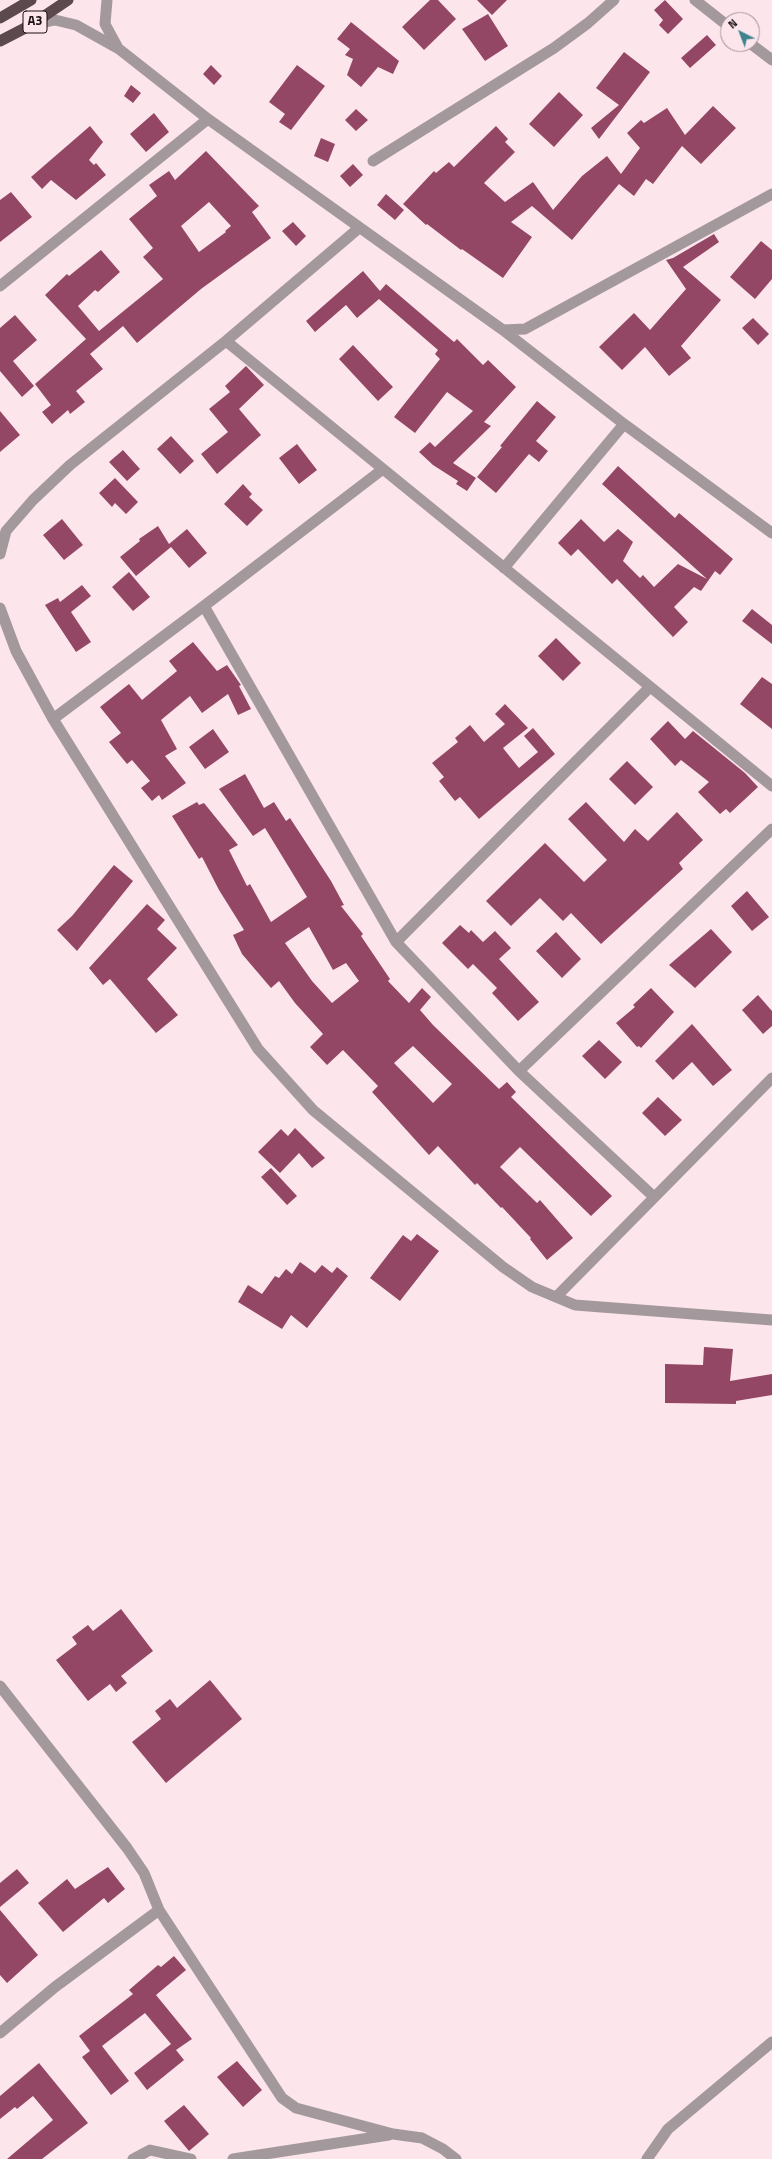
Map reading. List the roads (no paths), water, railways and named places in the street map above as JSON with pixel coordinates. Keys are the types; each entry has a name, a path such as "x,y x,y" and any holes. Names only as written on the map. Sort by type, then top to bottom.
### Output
{"highway":[{"name":"A3","path":"0,18 31,0"},
{"name":"A3","path":"0,42 31,25 68,0"}],"street":[{"path":"107,0 105,24 119,49"},
{"path":"373,161 554,48 588,23 614,0"},
{"path":"695,0 720,20"},
{"path":"31,25 55,20 76,25 119,49 208,119 503,330 624,424 772,533"},
{"path":"760,51 772,60"},
{"path":"0,286 208,119"},
{"path":"503,330 525,329 772,194"},
{"path":"0,554 6,531 33,500 70,465 226,341 359,228"},
{"path":"226,341 772,786"},
{"path":"504,568 624,424"},
{"path":"53,719 383,469"},
{"path":"204,606 396,942 519,1071 654,1198"},
{"path":"0,608 16,652 53,719 258,1048 313,1110 503,1267 532,1287 575,1305 772,1320"},
{"path":"396,942 650,687"},
{"path":"519,1071 772,829"},
{"path":"556,1297 772,1078"},
{"path":"0,1686 127,1848 144,1873 159,1910 282,2098 288,2104 296,2108 394,2134 428,2141 456,2159"},
{"path":"0,2033 55,1987 159,1910"},
{"path":"647,2159 668,2129 772,2042"},
{"path":"233,2159 394,2134"},
{"path":"133,2159 150,2150 191,2159"}]}
